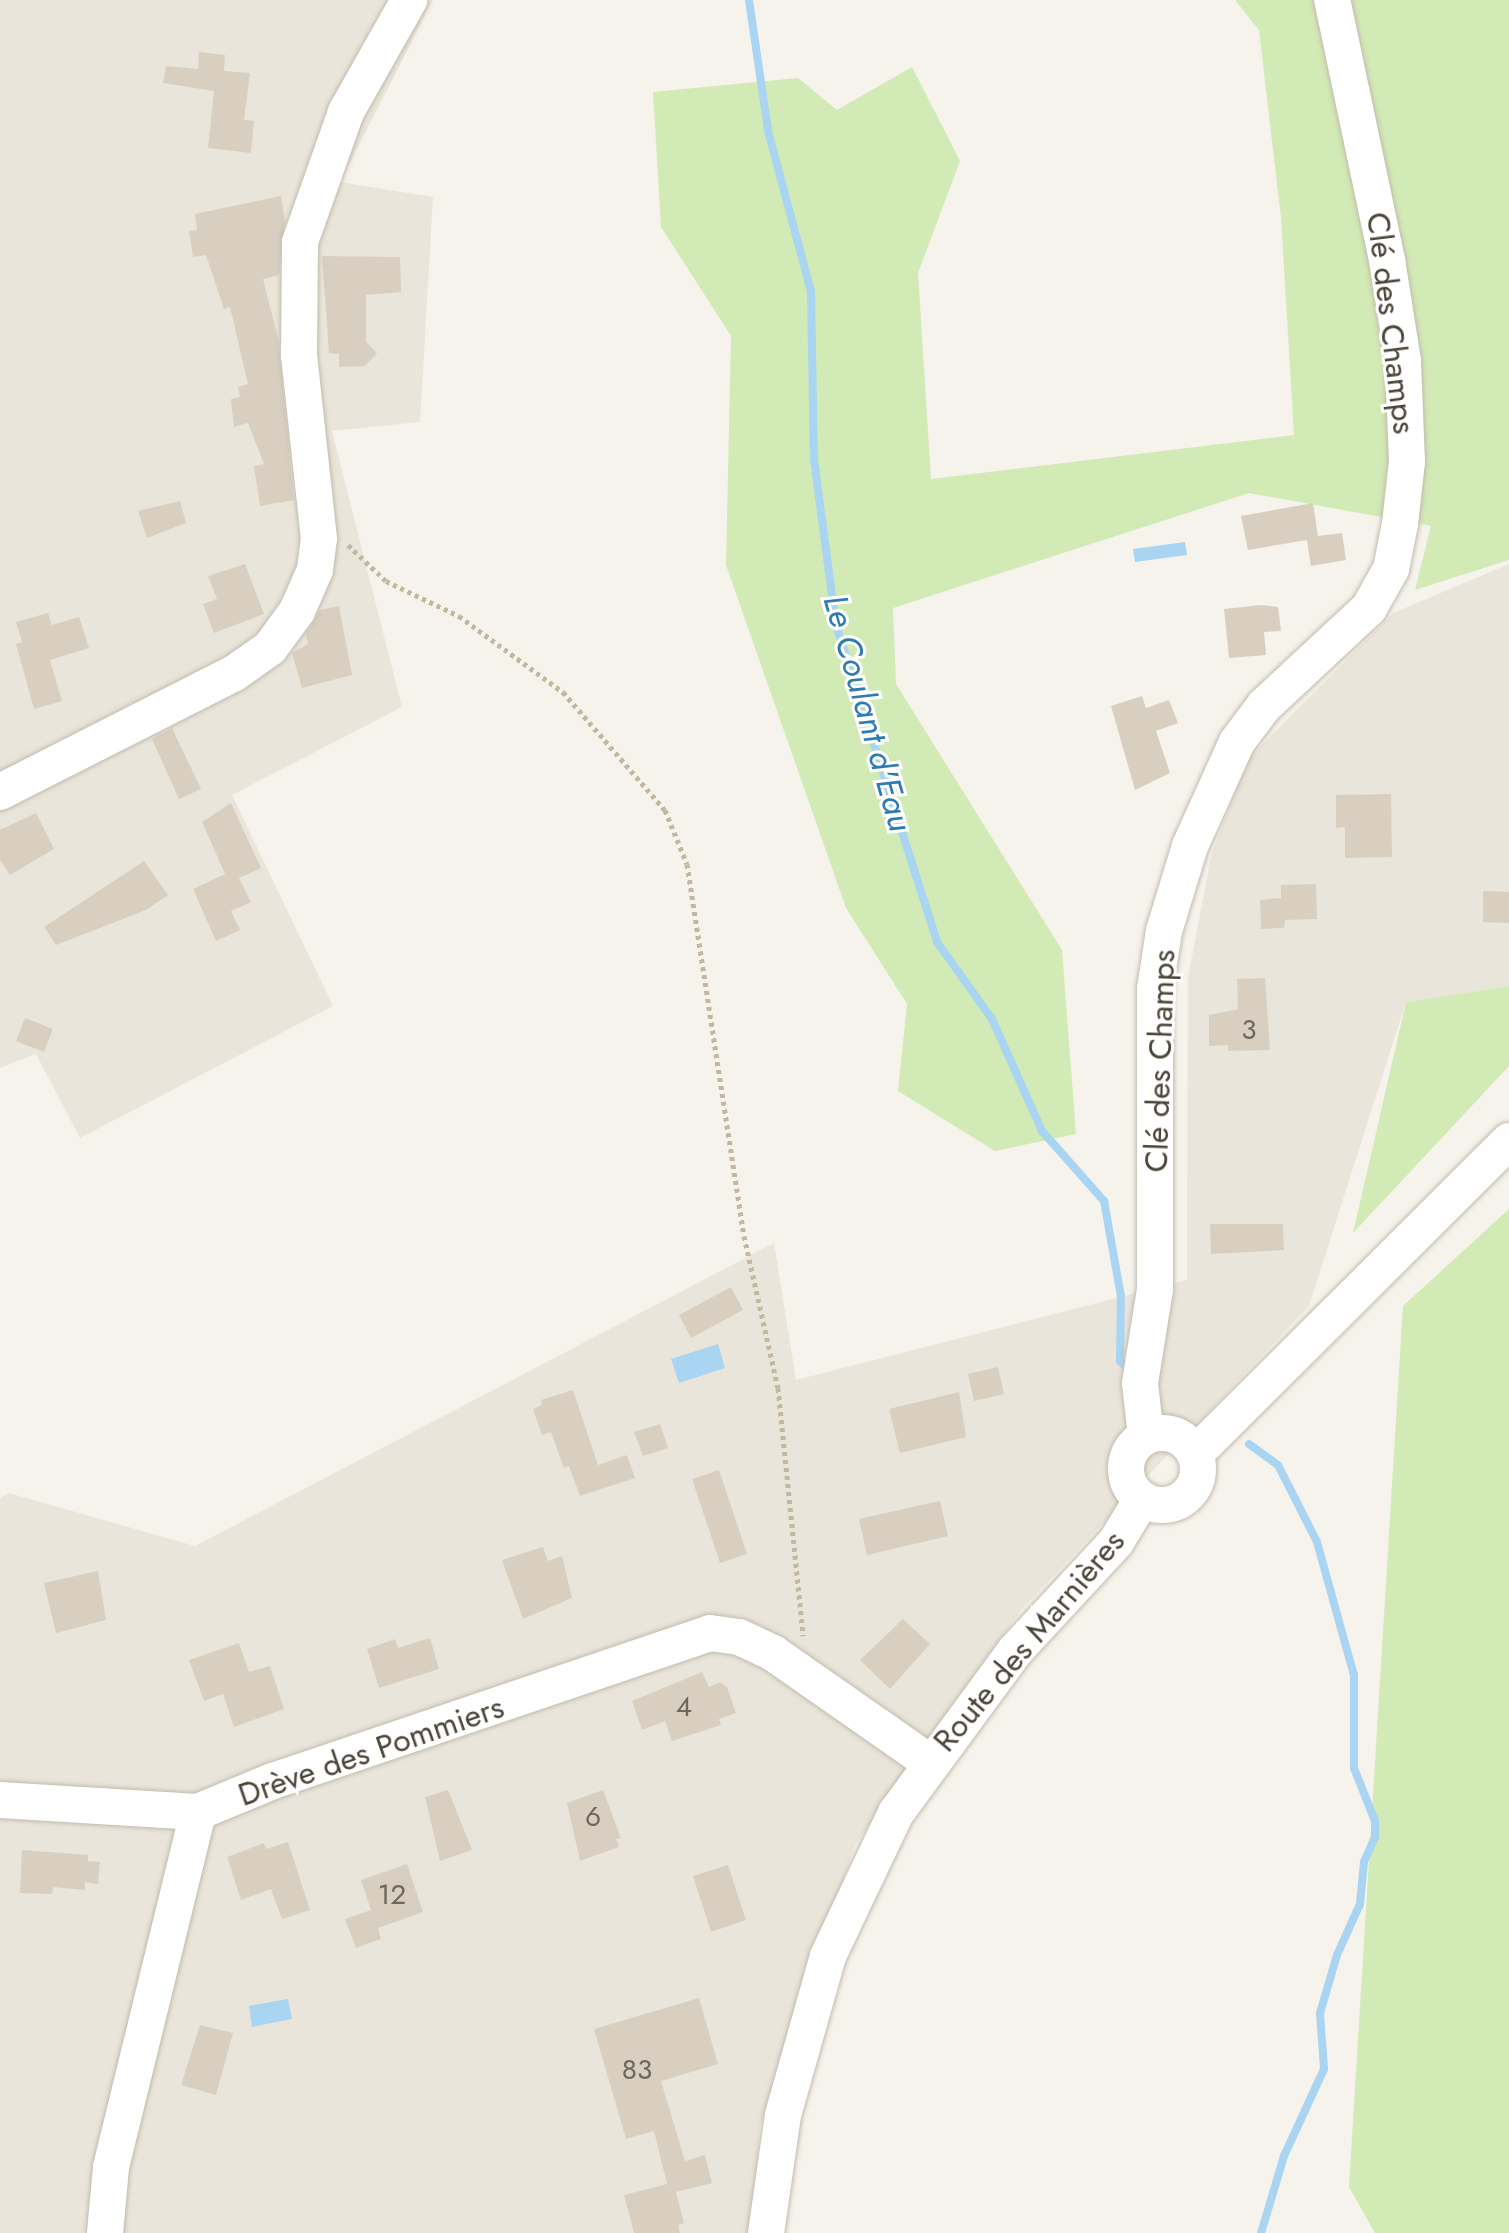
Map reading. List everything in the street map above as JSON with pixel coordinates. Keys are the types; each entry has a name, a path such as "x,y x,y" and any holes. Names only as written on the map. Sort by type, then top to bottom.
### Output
{"street":[{"path":"0,792 233,674 270,648 297,611 315,570 319,539 299,356 300,242 346,112 409,0"},
{"name":"Clé des Champs","path":"1146,1436 1140,1383 1155,1289 1155,989 1164,931 1190,846 1237,742 1264,706 1369,608 1391,569 1400,524 1407,462 1403,361 1387,260 1332,0"},
{"path":"1146,1436 1175,1434 1196,1453 1509,1141"},
{"name":"Route des Marnières","path":"1146,1436 1132,1448 1126,1466 1129,1485 1142,1499 1157,1505 1186,1497 1199,1468 1196,1453"},
{"name":"Route des Marnières","path":"766,2233 783,2115 828,1956 896,1813 929,1762 1015,1651 1116,1542 1142,1499"},
{"name":"Drève des Pommiers","path":"105,2233 111,2167 198,1812 273,1781 710,1633 750,1640 929,1762"},
{"path":"0,1800 198,1812"}],"path":[{"path":"319,539 348,545 386,581 459,616 563,692 665,810 687,864 744,1236 778,1388 807,1677"}],"shaded area":[{"path":"0,0 433,0 340,182 433,197 420,422 332,431 402,707 232,795 333,1006 80,1138 36,1054 0,1068"},
{"path":"1509,564 1509,986 1406,1002 1309,1306 1021,1610 855,1845 760,2126 752,2233 0,2233 0,1498 9,1493 195,1546 774,1243 796,1380 1187,1280 1188,978 1211,856 1247,760 1393,613"}],"green space":[{"path":"1235,0 1509,0 1509,560 1415,590 1431,526 1249,493 893,608 896,684 1062,950 1076,1134 995,1151 898,1091 907,1004 846,908 726,565 731,336 661,227 653,92 798,78 837,110 912,67 960,161 918,273 931,479 1294,435 1281,218 1259,30"},
{"path":"1509,986 1509,1066 1353,1233 1406,1002"},
{"path":"1509,1209 1509,2233 1375,2233 1349,2187 1403,1306"}],"water":[{"path":"1185,542 1187,555 1135,562 1133,549"},
{"path":"718,1344 725,1368 679,1383 671,1359"},
{"path":"288,1999 292,2019 252,2027 249,2006"}],"building":[{"path":"199,52 225,55 224,71 250,73 244,120 254,121 251,153 208,148 214,91 163,83 166,66 198,69"},
{"path":"281,196 285,221 279,275 263,279 278,338 294,500 260,506 254,466 264,464 248,423 234,427 231,399 240,397 238,387 248,384 230,307 224,309 206,255 193,257 189,231 197,230 195,214"},
{"path":"322,256 400,257 401,292 366,295 366,342 377,353 365,366 339,367 339,354 329,353"},
{"path":"180,501 186,523 147,538 138,511"},
{"path":"1313,503 1318,536 1342,533 1346,560 1311,566 1307,540 1248,550 1241,516"},
{"path":"245,564 264,614 214,633 203,604 217,599 208,576"},
{"path":"1261,605 1278,607 1281,631 1264,632 1266,655 1229,658 1224,609"},
{"path":"339,606 352,675 302,688 292,653 308,644 306,634 320,610"},
{"path":"48,613 52,625 79,617 89,648 50,660 62,701 34,709 16,644 22,642 16,622"},
{"path":"1142,696 1146,708 1169,700 1178,723 1156,731 1170,773 1135,790 1111,706"},
{"path":"172,728 201,789 179,799 152,739"},
{"path":"1391,794 1392,857 1345,858 1345,827 1336,828 1336,795"},
{"path":"231,803 261,868 239,878 251,902 231,911 240,930 216,941 193,889 225,874 202,822"},
{"path":"36,813 54,849 10,875 0,860 0,830"},
{"path":"144,861 168,895 146,910 56,945 44,927"},
{"path":"1316,884 1317,919 1285,920 1284,928 1261,929 1260,900 1281,898 1281,885"},
{"path":"1483,891 1509,892 1509,923 1483,922"},
{"path":"1265,978 1270,1050 1228,1051 1228,1045 1209,1046 1209,1015 1238,1009 1237,979"},
{"path":"25,1018 53,1029 44,1052 16,1041"},
{"path":"1210,1224 1283,1224 1284,1250 1211,1254"},
{"path":"731,1287 743,1310 691,1338 679,1315"},
{"path":"998,1367 1004,1394 974,1401 968,1374"},
{"path":"573,1390 598,1465 627,1455 635,1478 580,1496 569,1466 564,1468 551,1432 542,1435 533,1409 542,1405 541,1400"},
{"path":"959,1392 966,1437 900,1453 889,1409"},
{"path":"660,1424 668,1448 643,1456 634,1432"},
{"path":"719,1470 747,1554 720,1563 692,1479"},
{"path":"940,1501 948,1536 867,1555 859,1519"},
{"path":"543,1547 548,1561 562,1556 572,1598 523,1619 502,1560"},
{"path":"98,1571 106,1620 56,1633 44,1583"},
{"path":"903,1619 930,1644 890,1689 860,1660"},
{"path":"430,1638 439,1669 379,1688 367,1649 395,1639 398,1648"},
{"path":"239,1643 249,1672 270,1666 284,1709 234,1727 223,1694 204,1701 189,1660"},
{"path":"702,1672 709,1687 720,1682 727,1687 736,1713 719,1719 721,1725 672,1741 665,1721 642,1730 632,1701"},
{"path":"448,1790 472,1850 440,1861 425,1797"},
{"path":"603,1790 621,1838 616,1839 619,1847 580,1861 567,1803"},
{"path":"288,1842 310,1910 282,1919 271,1889 241,1900 227,1857 264,1843 266,1849"},
{"path":"22,1850 88,1855 88,1861 100,1862 98,1884 85,1882 85,1890 53,1887 52,1894 20,1893"},
{"path":"407,1864 423,1912 378,1928 381,1939 356,1948 345,1919 371,1910 361,1880"},
{"path":"728,1865 746,1920 711,1932 693,1876"},
{"path":"699,1998 718,2064 661,2081 685,2161 705,2155 712,2183 676,2192 684,2223 678,2225 680,2233 634,2233 624,2195 667,2184 654,2131 626,2139 594,2029"},
{"path":"200,2025 233,2033 216,2095 181,2085"}],"waterway":[{"name":"Le Coulant d'Eau","path":"749,0 768,131 811,291 814,459 836,625 937,942 992,1019 1042,1131 1104,1201 1121,1296 1120,1361 1130,1370"},
{"name":"Le Coulant d'Eau","path":"1249,1444 1278,1465 1317,1542 1354,1675 1354,1768 1375,1821 1375,1837 1364,1862 1360,1904 1337,1955 1320,2013 1324,2069 1284,2156 1261,2233"}]}
